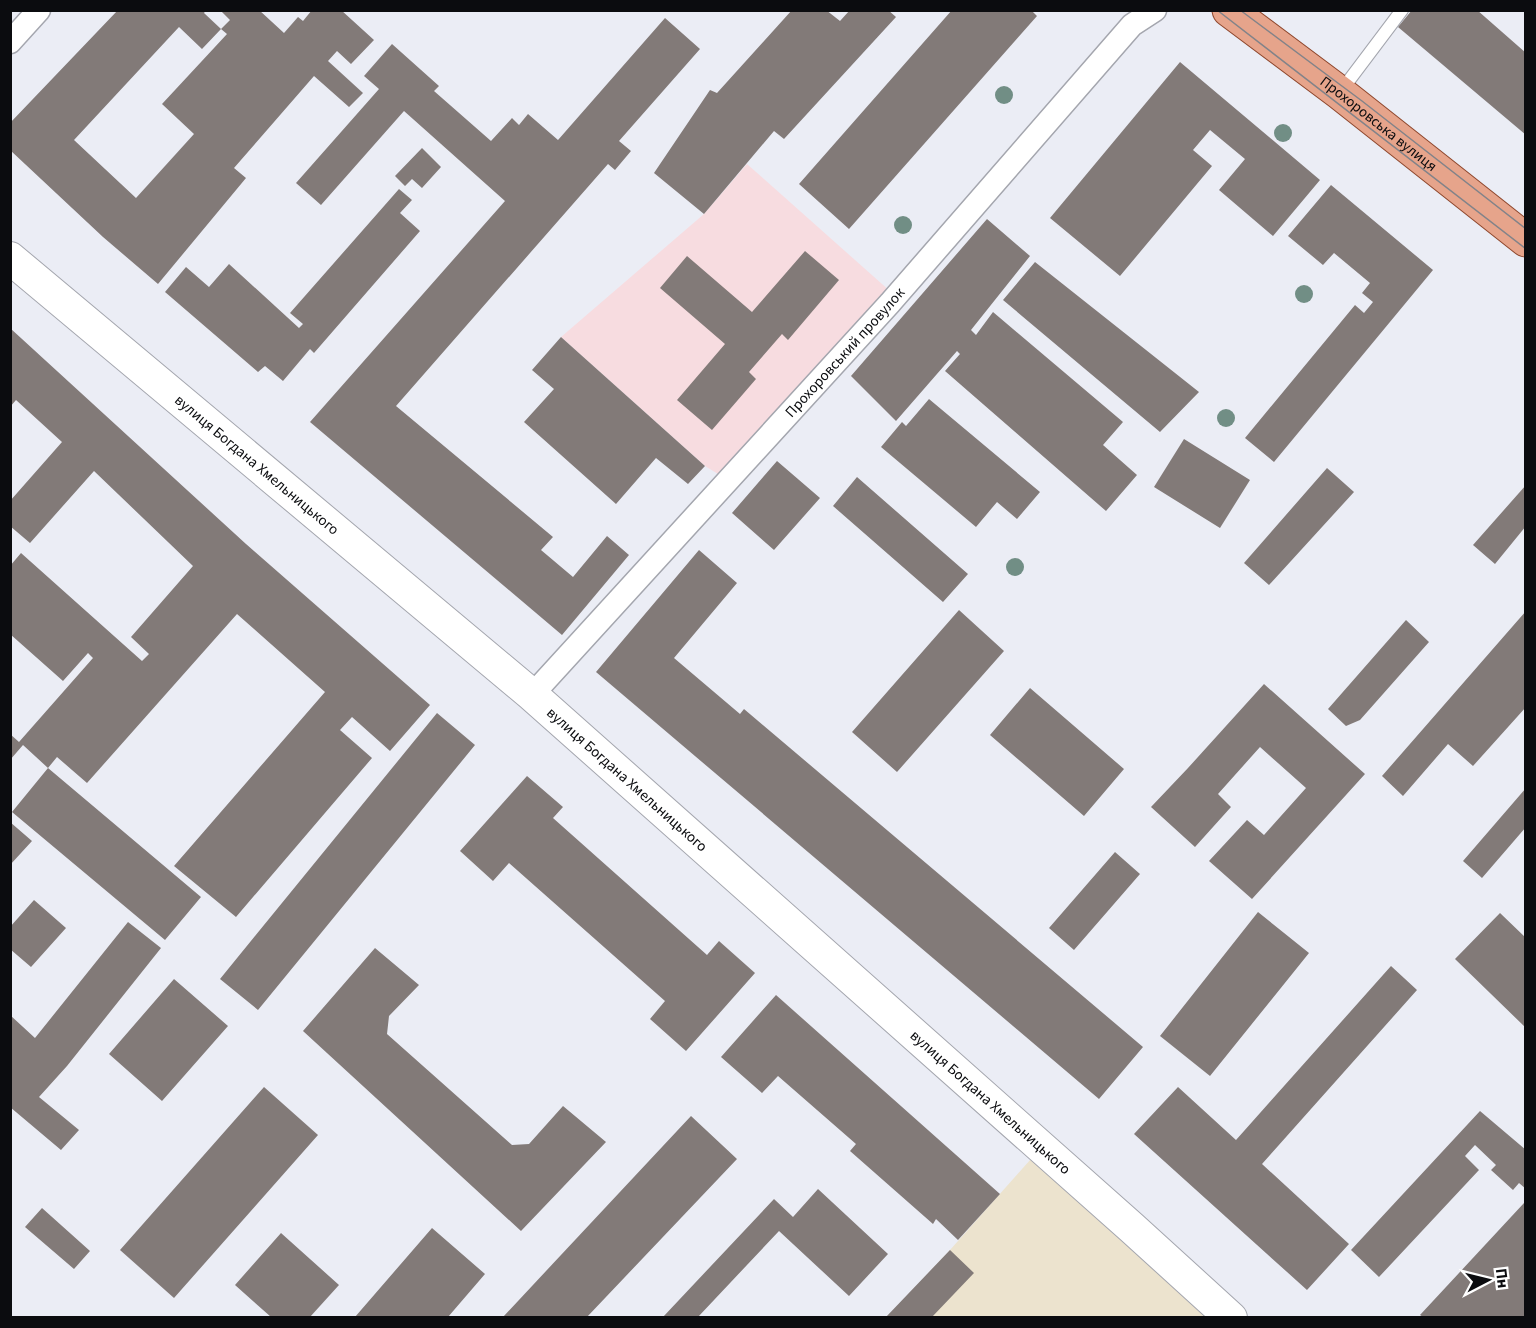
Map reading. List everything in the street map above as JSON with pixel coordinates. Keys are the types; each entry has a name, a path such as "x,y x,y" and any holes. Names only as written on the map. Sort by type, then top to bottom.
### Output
{"main road":[{"name":"Прохоровська вулиця","path":"1228,10 1340,93 1526,240"},
{"name":"вулиця Богдана Хмельницького","path":"10,258 532,695 1231,1317"}],"street":[{"path":"10,42 39,10"},
{"name":"Прохоровський провулок","path":"532,695 898,294 1132,25 1155,10"}],"lane":[{"path":"1340,93 1402,10"}],"shaded area":[{"path":"747,164 891,292 718,474 705,466 561,337 704,214"},
{"path":"1039,1150 1228,1318 886,1318"}],"building":[{"path":"118,10 206,10 204,13 221,29 230,20 220,10 259,10 284,33 298,17 303,21 312,10 341,10 374,40 351,64 337,51 328,61 363,93 349,107 314,76 234,168 246,178 158,284 103,237 10,150 10,123","holes":["179,27 202,49 221,29 227,34 162,104 194,134 136,198 74,140"]},
{"path":"792,10 826,10 840,21 850,10 888,10 896,17 784,139 774,131 704,214 654,173 710,90 717,93"},
{"path":"952,10 1031,10 1037,16 849,229 799,184"},
{"path":"1412,10 1477,10 1526,53 1526,135 1398,27"},
{"path":"665,18 700,49 619,141 631,151 615,170 608,164 396,406 553,537 541,550 573,577 607,536 629,555 562,635 310,422 505,201 404,111 321,205 296,183 379,89 364,76 392,44 439,86 434,91 491,141 512,118 519,125 528,114 558,140"},
{"path":"1180,62 1320,180 1273,236 1219,190 1245,159 1210,130 1193,150 1212,166 1120,276 1050,218"},
{"path":"422,148 441,167 422,188 412,179 405,186 395,176"},
{"path":"1331,185 1433,270 1274,462 1245,438 1355,305 1364,313 1373,302 1362,293 1370,283 1334,253 1323,265 1288,236"},
{"path":"399,189 412,200 400,213 420,231 314,353 310,349 283,381 265,366 258,372 165,292 186,267 209,287 229,264 299,328 303,324 290,313"},
{"path":"987,219 1030,256 971,330 976,335 993,312 1123,422 1103,445 1137,475 1106,511 945,371 960,354 957,351 896,421 851,376"},
{"path":"805,251 839,280 788,340 782,334 749,372 756,379 712,430 677,400 725,344 660,288 687,256 752,312"},
{"path":"1035,262 1199,392 1160,432 1003,300"},
{"path":"10,328 246,544 430,705 390,751 352,717 340,730 372,758 236,917 174,866 325,692 237,614 87,783 57,757 48,768 23,745 10,760 10,734 19,742 93,658 88,653 63,681 10,634 10,566 21,553 142,661 149,654 131,637 193,566 94,471 30,543 10,526 10,501 62,442 16,400 10,407"},
{"path":"561,337 705,466 688,484 656,458 616,504 524,422 554,389 532,370"},
{"path":"929,399 1040,492 1017,519 997,502 976,527 881,447 902,422 906,426"},
{"path":"1184,439 1250,480 1220,528 1154,487"},
{"path":"777,461 820,498 774,550 732,513"},
{"path":"1327,468 1354,492 1269,585 1244,563"},
{"path":"857,477 968,574 943,602 833,506"},
{"path":"1526,485 1526,526 1495,564 1473,545"},
{"path":"699,550 737,583 674,658 740,714 744,709 1143,1047 1099,1099 596,672"},
{"path":"959,610 1004,651 897,772 852,732"},
{"path":"1526,611 1526,707 1473,766 1448,744 1403,796 1382,776"},
{"path":"1406,620 1429,642 1360,720 1346,726 1328,709"},
{"path":"1264,684 1365,774 1252,899 1209,861 1247,820 1264,835 1306,788 1260,747 1218,794 1231,807 1195,847 1151,807"},
{"path":"1030,688 1124,769 1084,816 990,735"},
{"path":"437,713 475,745 258,1010 220,979"},
{"path":"48,768 201,897 165,940 12,812"},
{"path":"527,776 563,807 553,818 707,955 719,941 755,973 686,1051 650,1019 665,1001 509,863 493,881 460,851"},
{"path":"1526,788 1526,827 1482,878 1463,861"},
{"path":"10,822 32,841 10,865"},
{"path":"1115,852 1140,874 1074,950 1049,928"},
{"path":"34,900 66,928 31,967 10,949 10,927"},
{"path":"1258,912 1309,953 1210,1076 1160,1036"},
{"path":"1500,913 1526,938 1526,1028 1455,959"},
{"path":"128,922 161,948 67,1066 39,1097 79,1130 61,1150 10,1107 10,1015 35,1038"},
{"path":"375,948 419,985 389,1016 387,1034 512,1145 529,1144 563,1106 606,1142 521,1231 303,1031"},
{"path":"1391,966 1417,990 1262,1164 1349,1244 1307,1290 1134,1134 1178,1087 1236,1140"},
{"path":"174,979 228,1026 162,1101 109,1054"},
{"path":"776,995 1000,1194 958,1240 936,1219 933,1224 850,1151 856,1144 778,1076 762,1093 721,1057"},
{"path":"264,1087 318,1135 174,1298 120,1250"},
{"path":"1480,1111 1526,1150 1526,1189 1519,1183 1513,1190 1491,1170 1496,1165 1475,1145 1465,1156 1479,1170 1379,1277 1351,1250"},
{"path":"691,1116 737,1159 587,1317 503,1317"},
{"path":"818,1189 888,1254 849,1296 779,1231 698,1317 663,1317 774,1199 793,1217"},
{"path":"1524,1203 1526,1204 1526,1317 1423,1317 1420,1315"},
{"path":"42,1208 90,1251 74,1269 25,1227"},
{"path":"432,1228 485,1274 448,1317 355,1317"},
{"path":"281,1233 339,1285 310,1317 271,1317 235,1285"},
{"path":"950,1250 974,1273 932,1317 886,1317"}],"tram line":[{"path":"1217,10 1526,249"},
{"path":"1240,10 1362,101 1526,229"}]}
